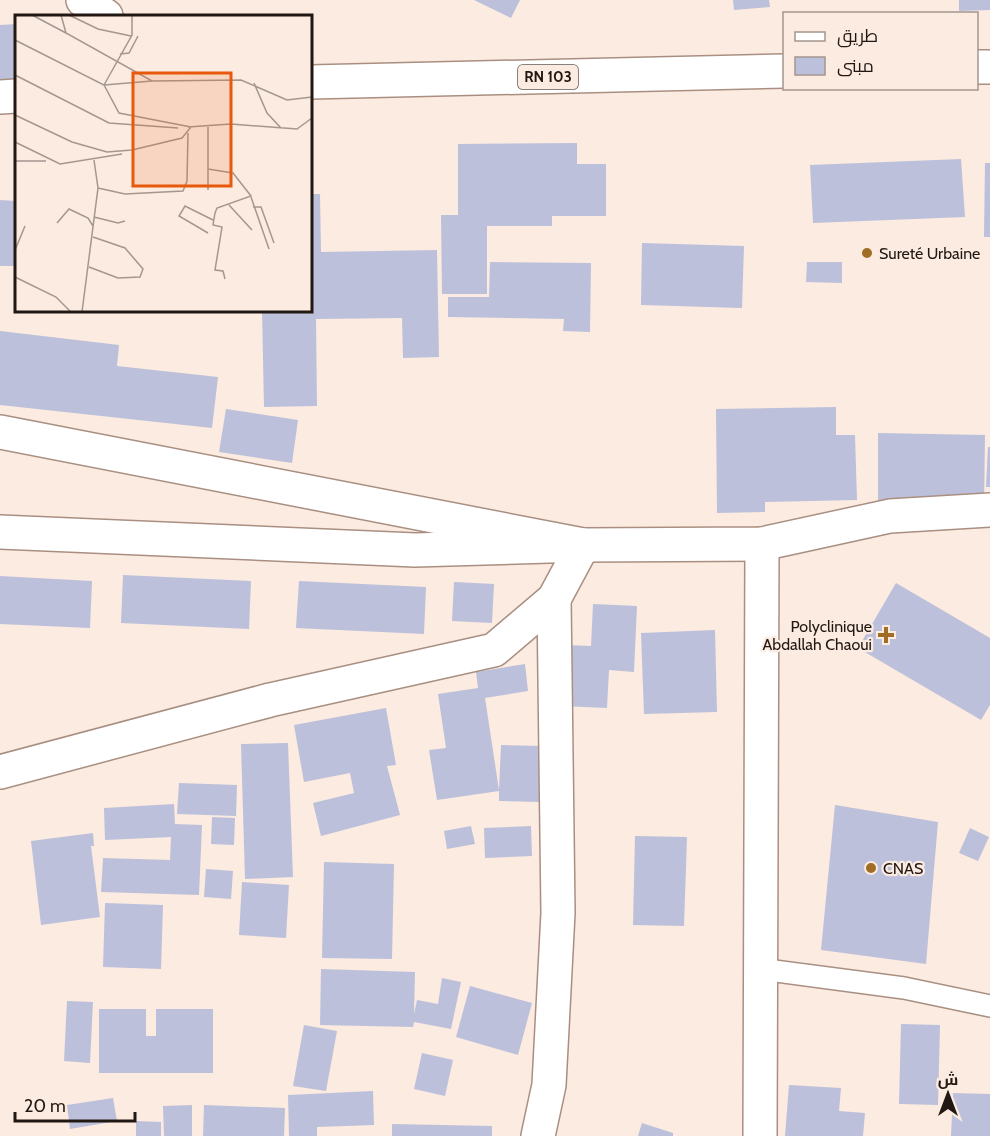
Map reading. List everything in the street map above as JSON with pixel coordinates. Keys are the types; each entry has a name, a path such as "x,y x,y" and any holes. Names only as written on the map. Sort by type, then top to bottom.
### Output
{"street":[{"name":"RN 103","path":"312,82 783,71"},
{"path":"0,97 15,96"},
{"path":"0,432 583,545"},
{"path":"0,532 415,550 583,545 762,544 890,516 990,510"},
{"path":"760,1136 762,544"},
{"path":"0,772 270,700 494,651 554,599 583,545"},
{"path":"538,1136 549,1085 558,913 554,599"}],"lane":[{"path":"760,969 904,988 990,1006"}],"building":[{"path":"474,0 520,0 511,18"},
{"path":"733,0 769,0 770,7 734,10"},
{"path":"959,0 990,0 990,10 959,11"},
{"path":"15,24 15,83 0,83 0,25"},
{"path":"577,143 577,164 606,164 606,216 552,216 552,226 487,226 487,294 442,294 441,215 458,215 458,144"},
{"path":"961,159 965,217 813,223 810,165"},
{"path":"985,163 990,163 990,237 984,237"},
{"path":"312,194 320,194 321,252 437,250 439,357 403,358 402,318 316,319 317,406 264,407 262,312 312,312"},
{"path":"0,200 15,201 15,266 0,266"},
{"path":"642,243 744,246 742,308 641,305"},
{"path":"490,262 591,263 590,332 563,331 564,319 448,317 448,297 489,297"},
{"path":"807,262 842,262 842,283 806,282"},
{"path":"0,331 119,345 117,366 218,377 212,428 0,405"},
{"path":"836,407 836,435 855,435 857,500 765,502 765,512 717,513 716,409"},
{"path":"226,409 298,420 292,463 219,452"},
{"path":"878,433 985,435 984,506 878,504"},
{"path":"988,447 990,447 990,487 986,487"},
{"path":"123,575 251,581 249,629 121,623"},
{"path":"0,576 92,581 90,628 0,624"},
{"path":"299,581 426,587 424,634 296,628"},
{"path":"454,582 494,584 492,623 452,621"},
{"path":"896,583 990,638 990,705 981,720 858,648"},
{"path":"593,604 637,606 634,672 609,670 607,708 562,706 565,645 591,646"},
{"path":"715,630 717,712 644,714 641,633"},
{"path":"525,664 528,691 485,698 499,790 501,745 541,746 539,802 499,801 499,791 437,800 429,750 446,748 438,694 478,688 476,672"},
{"path":"386,708 396,765 387,766 400,815 321,836 313,803 354,793 350,773 304,782 294,725"},
{"path":"288,743 293,877 245,879 241,744"},
{"path":"179,783 237,785 236,816 177,814"},
{"path":"174,804 175,824 202,825 199,895 101,892 103,858 170,860 171,837 105,840 104,808"},
{"path":"835,805 938,822 926,964 821,950"},
{"path":"212,817 235,818 234,845 211,844"},
{"path":"471,826 475,844 447,849 444,831"},
{"path":"531,826 532,856 485,858 484,828"},
{"path":"970,828 989,837 978,861 959,853"},
{"path":"93,833 94,846 91,846 100,917 41,925 31,841"},
{"path":"635,836 687,837 684,926 633,925"},
{"path":"324,862 394,864 392,959 322,958"},
{"path":"206,869 233,871 231,899 204,897"},
{"path":"242,882 289,885 286,938 239,935"},
{"path":"105,903 163,905 161,969 103,967"},
{"path":"321,969 415,972 414,1014 417,1000 438,1004 442,978 461,982 451,1029 414,1022 413,1027 320,1025"},
{"path":"470,986 532,1003 518,1055 456,1037"},
{"path":"67,1001 93,1002 90,1063 64,1061"},
{"path":"99,1009 146,1009 146,1036 156,1036 156,1009 213,1009 213,1073 99,1073"},
{"path":"901,1024 940,1025 938,1105 899,1104"},
{"path":"304,1025 337,1031 326,1091 293,1086"},
{"path":"422,1053 453,1060 445,1096 414,1089"},
{"path":"789,1085 841,1088 839,1111 865,1113 863,1136 785,1136"},
{"path":"373,1091 374,1125 317,1127 317,1136 289,1136 288,1095"},
{"path":"953,1093 990,1094 990,1136 951,1136"},
{"path":"113,1098 117,1121 70,1129 67,1105"},
{"path":"192,1105 192,1136 164,1136 163,1106"},
{"path":"204,1105 285,1108 284,1136 203,1136"},
{"path":"136,1121 161,1122 161,1136 136,1136"},
{"path":"642,1123 673,1133 673,1136 638,1136"},
{"path":"392,1124 492,1126 492,1136 392,1136"}],"place":[{"name":"Sureté Urbaine","path":"867,253"},
{"name":"Polyclinique Abdallah Chaoui","path":"886,635"},
{"name":"CNAS","path":"871,868"}]}
